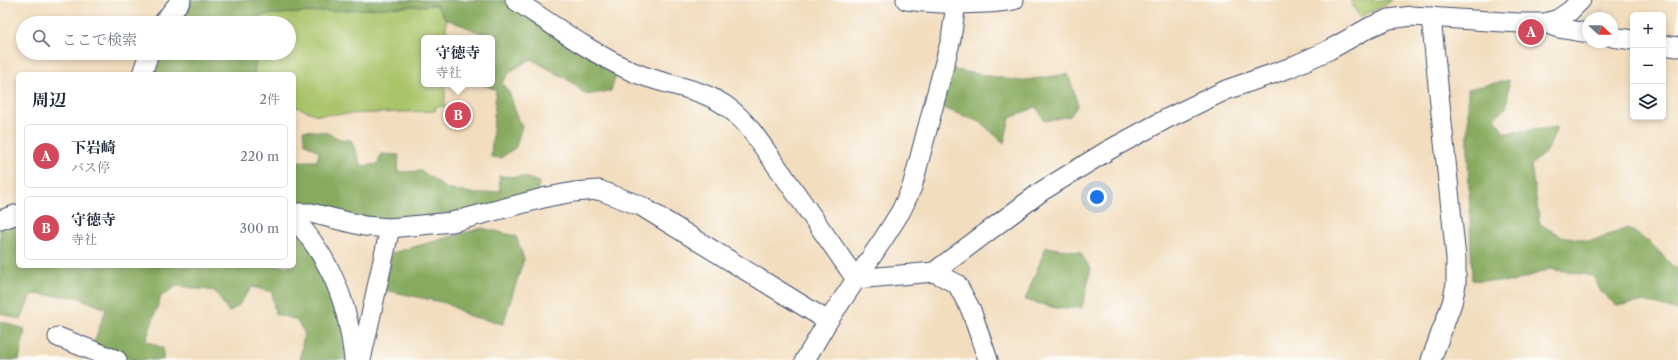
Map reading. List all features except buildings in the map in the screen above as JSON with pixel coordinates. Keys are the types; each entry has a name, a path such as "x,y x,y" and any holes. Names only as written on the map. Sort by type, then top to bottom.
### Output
{"street":[{"path":"168,16 181,0"},
{"path":"515,0 589,49 615,63 650,79 692,89 714,98 730,108 752,132 856,279"},
{"path":"906,0 956,4 1014,0"},
{"path":"856,279 934,272 1042,191 1107,151 1168,118 1226,90 1289,68 1412,8 1432,17 1519,23 1545,23 1558,19 1570,11 1580,0"},
{"path":"805,360 828,321 897,218 912,187 951,39 956,4"},
{"path":"1431,360 1452,303 1456,284 1456,258 1432,17"},
{"path":"1545,23 1558,28 1582,32"},
{"path":"1618,38 1630,40"},
{"path":"1666,45 1678,47"},
{"path":"143,72 147,60"},
{"path":"296,213 311,213 364,226 390,228 452,222 547,197 574,192 599,190 641,206 828,321"},
{"path":"0,220 16,215"},
{"path":"296,221 327,260 337,283 345,307 352,338 354,360"},
{"path":"361,360 390,228"},
{"path":"934,272 957,284 970,310 988,360"},
{"path":"58,337 117,360"}],"green space":[{"path":"189,0 503,0 617,71 611,91 586,95 570,81 531,59 511,71 502,83 510,94 518,120 522,126 516,147 501,158 491,157 496,90 490,87 495,87 495,35 486,35 446,19 436,5 260,16 176,16"},
{"path":"1350,0 1391,0 1386,5 1359,17"},
{"path":"436,5 446,19 446,35 421,35 421,87 445,87 445,106 436,107 435,111 317,115 296,107 296,72 254,72 255,60 296,60 296,16 260,15"},
{"path":"152,60 255,60 254,72 149,72"},
{"path":"950,69 1019,81 1068,74 1078,105 1070,116 1045,121 1036,107 1010,118 1004,143 980,122 940,107"},
{"path":"1509,80 1507,107 1495,117 1504,133 1557,127 1548,150 1531,165 1540,224 1561,236 1591,241 1628,228 1652,244 1674,268 1678,268 1678,311 1645,301 1617,306 1601,292 1593,276 1550,269 1512,282 1472,280 1468,157 1468,89"},
{"path":"303,130 325,132 340,139 351,140 362,166 378,164 381,154 399,155 398,172 422,171 447,189 477,194 500,191 499,176 525,177 539,182 537,195 450,217 391,222 317,209 296,202 296,161 317,161 319,152 305,143"},
{"path":"16,222 16,268 296,268 296,229 323,263 350,353 348,360 300,360 304,332 296,320 275,314 272,292 252,287 238,306 229,312 215,291 177,286 161,296 146,341 163,348 163,360 132,360 93,345 106,309 77,297 31,294 21,320 0,313 0,227"},
{"path":"482,228 516,236 524,259 503,324 469,316 446,303 384,290 392,253"},
{"path":"1046,247 1080,252 1091,269 1082,308 1056,308 1025,300"},
{"path":"0,321 25,329 19,360 0,360"}],"place":[{"name":"下岩崎","path":"1531,32"},
{"name":"守徳寺","path":"458,115"}]}
